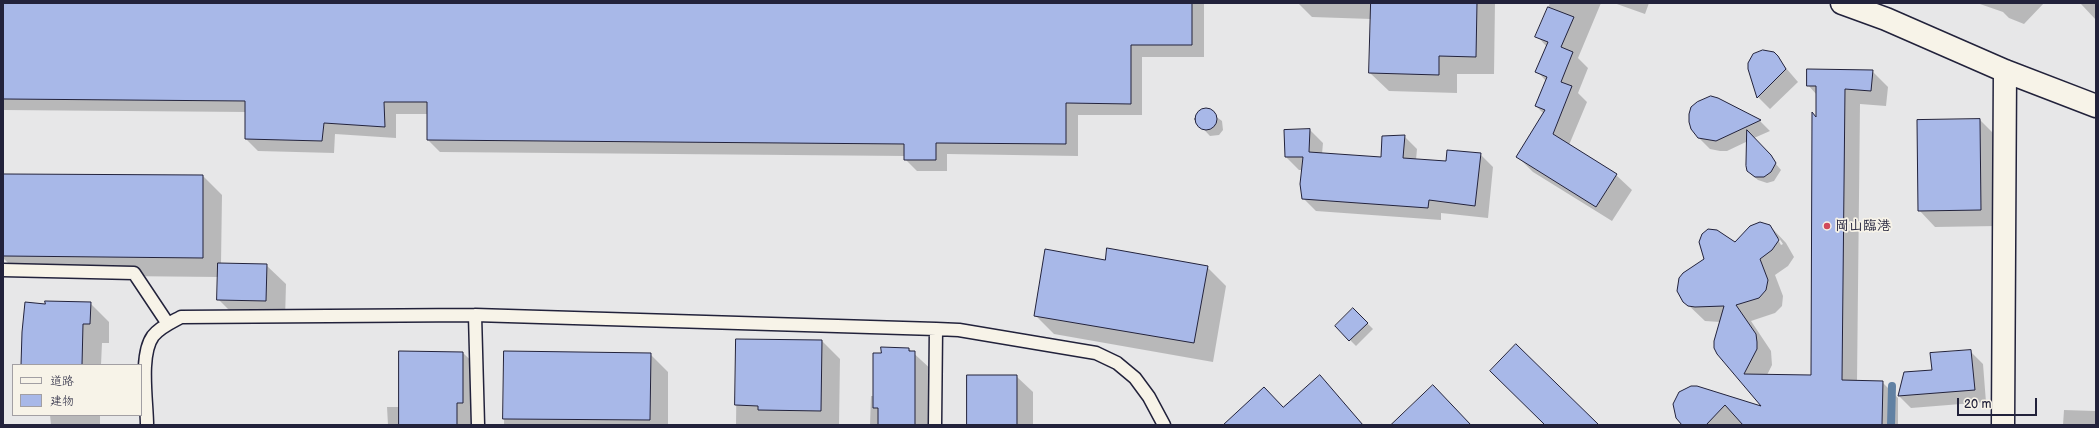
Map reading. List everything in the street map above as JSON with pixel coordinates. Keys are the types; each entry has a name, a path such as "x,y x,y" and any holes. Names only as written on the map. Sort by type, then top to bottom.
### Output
{"street":[{"path":"1842,3 1886,19 2005,71 2096,106"},
{"path":"2003,425 2005,71"}],"lane":[{"path":"3,270 134,273 168,324"},
{"path":"475,315 478,425"},
{"path":"147,425 147,347 154,335 168,324 182,317 475,315 959,330 1096,353 1117,363 1135,378 1149,397 1164,425"},
{"path":"935,425 936,329"}],"building":[{"path":"3,3 1192,3 1192,45 1131,45 1131,104 1066,103 1066,144 936,143 936,160 904,160 904,144 427,140 427,102 384,102 385,127 324,123 322,141 245,139 245,101 3,99"},
{"path":"1371,3 1477,3 1476,57 1439,56 1439,75 1369,73"},
{"path":"1548,7 1574,17 1561,47 1573,52 1561,82 1572,86 1553,134 1617,174 1596,207 1516,157 1545,110 1535,106 1547,77 1535,72 1548,42 1535,37"},
{"path":"1763,50 1774,52 1786,69 1757,98 1748,69 1748,63 1753,54"},
{"path":"1807,69 1873,70 1871,91 1845,89 1842,380 1883,381 1882,425 1743,425 1725,405 1706,425 1682,425 1676,418 1673,404 1679,392 1691,386 1697,386 1761,406 1717,354 1714,348 1714,341 1724,306 1688,306 1683,302 1677,291 1679,278 1683,273 1704,259 1699,242 1702,234 1708,229 1717,230 1735,242 1750,226 1760,222 1770,225 1779,240 1772,250 1760,259 1768,280 1766,290 1759,298 1736,305 1756,334 1757,342 1757,349 1744,374 1811,375 1812,112 1816,117 1816,86 1807,86"},
{"path":"1711,96 1718,98 1761,120 1716,141 1698,138 1691,129 1689,122 1691,107 1697,102"},
{"path":"1206,108 1214,111 1217,119 1214,127 1206,130 1198,127 1195,119 1198,111"},
{"path":"1980,119 1981,210 1918,211 1917,120"},
{"path":"1310,129 1309,152 1381,157 1382,136 1405,135 1403,158 1446,161 1447,150 1481,153 1475,206 1429,200 1428,208 1302,199 1300,184 1303,157 1285,157 1284,130"},
{"path":"1747,130 1771,155 1776,163 1771,172 1764,177 1755,177 1747,171"},
{"path":"3,174 203,175 203,258 3,256"},
{"path":"1107,248 1208,266 1194,343 1034,316 1045,249 1105,260"},
{"path":"218,263 267,264 266,301 217,300"},
{"path":"45,301 91,302 90,324 83,324 82,364 21,364 25,302 45,304"},
{"path":"1353,308 1368,323 1349,341 1335,326"},
{"path":"736,339 822,340 821,411 758,410 758,406 735,405"},
{"path":"1516,344 1599,425 1545,425 1490,371"},
{"path":"881,347 909,348 909,351 915,351 915,425 878,425 878,408 873,408 873,353 881,353"},
{"path":"1971,350 1975,390 1898,396 1904,372 1932,370 1930,353"},
{"path":"399,351 463,352 463,403 457,403 457,425 399,425"},
{"path":"504,351 651,353 650,420 503,419"},
{"path":"967,375 1017,375 1017,425 967,425"},
{"path":"1320,375 1363,425 1223,425 1264,387 1283,407"},
{"path":"1433,385 1471,425 1391,425"}],"waterway":[{"path":"1891,425 1892,386"}],"place":[{"name":"岡山臨港","path":"1827,226"}]}
